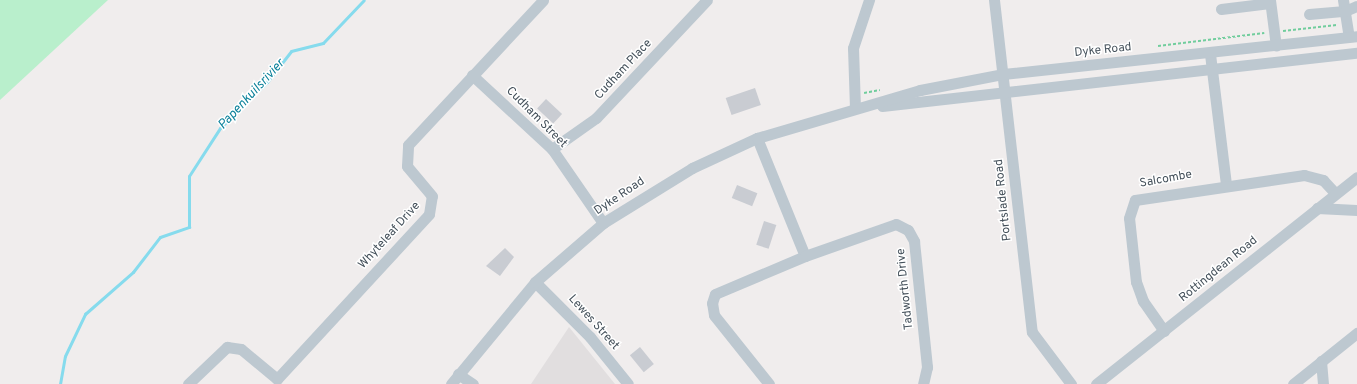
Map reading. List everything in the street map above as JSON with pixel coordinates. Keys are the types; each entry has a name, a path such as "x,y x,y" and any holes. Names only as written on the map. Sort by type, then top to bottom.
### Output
{"street":[{"name":"Whyteleaf Drive","path":"188,384 227,347 241,349 280,382 429,214 432,196 407,166 406,149 412,138 543,0"},
{"name":"Cudham Place","path":"552,149 596,118 707,0"},
{"path":"855,108 853,48 869,0"},
{"name":"Portslade Road","path":"994,0 1032,332 1071,384"},
{"path":"1343,0 1353,36"},
{"path":"1221,9 1270,2 1276,46"},
{"path":"1309,14 1345,11 1357,6"},
{"name":"Dyke Road","path":"451,384 535,282 603,224 692,168 757,138 920,90 1003,74 1210,54 1353,36"},
{"name":"Dyke Road","path":"855,108 1005,94 1357,53"},
{"path":"1210,54 1226,184"},
{"name":"Cudham Street","path":"472,76 552,149 603,224"},
{"path":"757,138 805,256"},
{"name":"Salcombe","path":"1164,331 1143,301 1136,282 1129,210 1140,196 1226,184 1312,175 1323,180 1336,193"},
{"name":"Rottingdean Road","path":"1096,384 1357,177"},
{"path":"1317,208 1357,210"},
{"name":"Tadworth Drive","path":"769,384 719,324 714,316 712,299 720,290 888,224 908,230 914,241 927,367 923,384"},
{"name":"Lewes Street","path":"535,282 573,318 628,384"},
{"path":"1293,384 1357,333"},
{"path":"1321,361 1324,384"},
{"path":"458,374 473,384"}],"shaded area":[{"path":"569,327 615,384 531,384"}],"green space":[{"path":"0,0 108,0 0,100"}],"building":[{"path":"755,88 761,105 732,115 726,98"},
{"path":"546,99 562,114 553,124 537,109"},
{"path":"737,185 757,193 752,206 732,198"},
{"path":"764,221 776,225 769,249 756,245"},
{"path":"505,248 514,257 500,276 486,266"},
{"path":"640,347 654,364 644,372 630,355"}],"waterway":[{"name":"Papenkuilsrivier","path":"60,384 65,356 85,314 133,272 160,237 189,227 189,176 220,128 267,82 291,51 323,43 364,0"}]}
